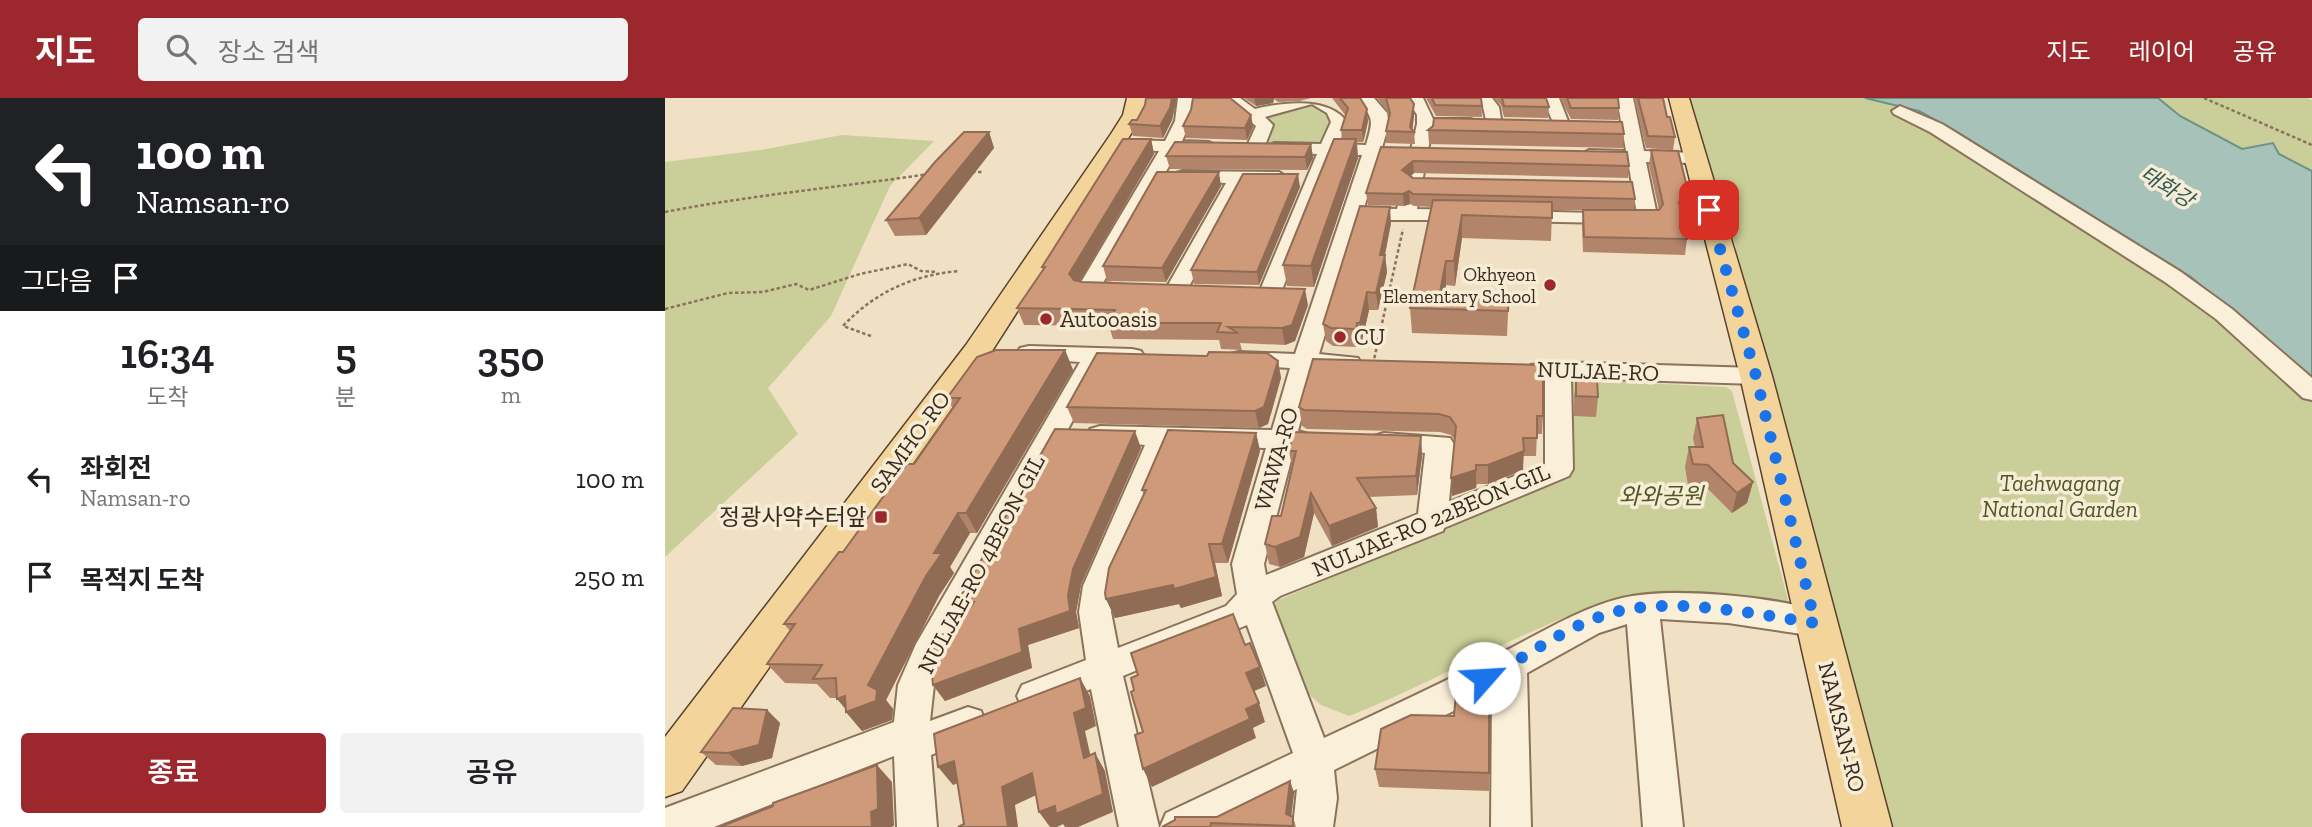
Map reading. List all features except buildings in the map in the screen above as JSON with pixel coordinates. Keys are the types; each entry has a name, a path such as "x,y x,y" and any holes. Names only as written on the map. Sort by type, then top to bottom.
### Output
{"main road":[{"name":"SAMHO-RO","path":"665,775 977,351 1133,115 1137,98"},
{"name":"NAMSAN-RO","path":"1679,98 1756,376 1867,827"}],"street":[{"path":"1187,98 1183,121 1171,146 1088,289 1202,293"},
{"path":"1230,98 1265,125 1241,147"},
{"path":"1253,115 1315,98 1334,110 1339,122 1269,295"},
{"name":"WAWA-RO","path":"1313,827 1317,798 1314,760 1254,598 1248,564 1304,362 1381,124 1379,113 1365,98"},
{"path":"1406,215 1420,182 1426,152 1425,115 1415,98"},
{"path":"1484,98 1491,107 1494,124"},
{"path":"1539,125 1569,126 1551,98"},
{"path":"1352,214 1648,220 1635,187 1636,156 1625,128 1625,98"},
{"path":"1900,111 1936,128 2173,277 2224,314 2312,392"},
{"path":"1425,124 1517,125"},
{"path":"1114,145 1426,152"},
{"path":"1574,155 1694,158"},
{"path":"1152,177 1317,179"},
{"path":"1175,292 1238,178"},
{"path":"1242,294 1325,297"},
{"path":"977,351 1151,357"},
{"name":"NULJAE-RO 4BEON-GIL","path":"917,827 911,739 916,685 928,654 1096,355"},
{"path":"1221,359 1373,364"},
{"name":"NULJAE-RO","path":"1519,369 1756,376"},
{"name":"NULJAE-RO 22BEON-GIL","path":"665,827 911,739 1238,615 1269,587 1432,523 1559,469 1558,370"},
{"path":"1052,434 1322,440"},
{"path":"1139,827 1104,667 1095,612 1099,586 1162,437"},
{"path":"1361,442 1440,443 1432,523"},
{"path":"1642,607 1663,827"},
{"path":"1180,827 1509,667 1567,633 1607,614 1642,607 1724,611 1815,623"},
{"path":"1509,667 1511,827"}],"path":[{"path":"2204,98 2312,145"},
{"path":"972,172 982,172"},
{"path":"665,212 732,199 939,173"},
{"path":"1373,364 1406,215"},
{"path":"665,309 728,293 763,292 796,284 809,290 860,274 908,264 921,271 959,271"},
{"path":"871,336 843,326 862,305 914,279 937,272"}],"green space":[{"name":"Taehwagang National Garden","path":"1690,98 1865,98 1919,111 2191,277 2312,376 2312,827 1884,827 1817,568 1799,471 1733,261 1736,247 1702,148"},
{"path":"2158,98 2312,100 2312,171 2279,154 2272,143 2242,149 2180,116"},
{"path":"1313,104 1328,112 1332,122 1324,143 1318,146 1268,145 1262,142 1263,118 1267,114"},
{"path":"842,135 934,141 890,186 831,316 768,388 798,434 665,557 665,162 761,150"},
{"name":"와와공원","path":"1580,380 1726,387 1732,391 1790,607 1678,593 1642,593 1619,597 1551,623 1349,716 1321,705 1303,689 1269,610 1278,600 1559,482 1568,472 1569,384"}],"water":[{"name":"태화강","path":"1865,98 2158,98 2180,116 2242,149 2273,143 2279,154 2312,171 2312,379 2191,277 1954,130 1919,111"}],"place":[{"name":"Okhyeon Elementary School","path":"1550,285"},
{"name":"Autooasis","path":"1046,319"},
{"name":"CU","path":"1340,337"},
{"name":"정광사약수터앞","path":"881,517"}],"route":[{"path":"1484,678 1607,614 1642,607 1724,611 1815,623 1756,376 1709,210"}]}
